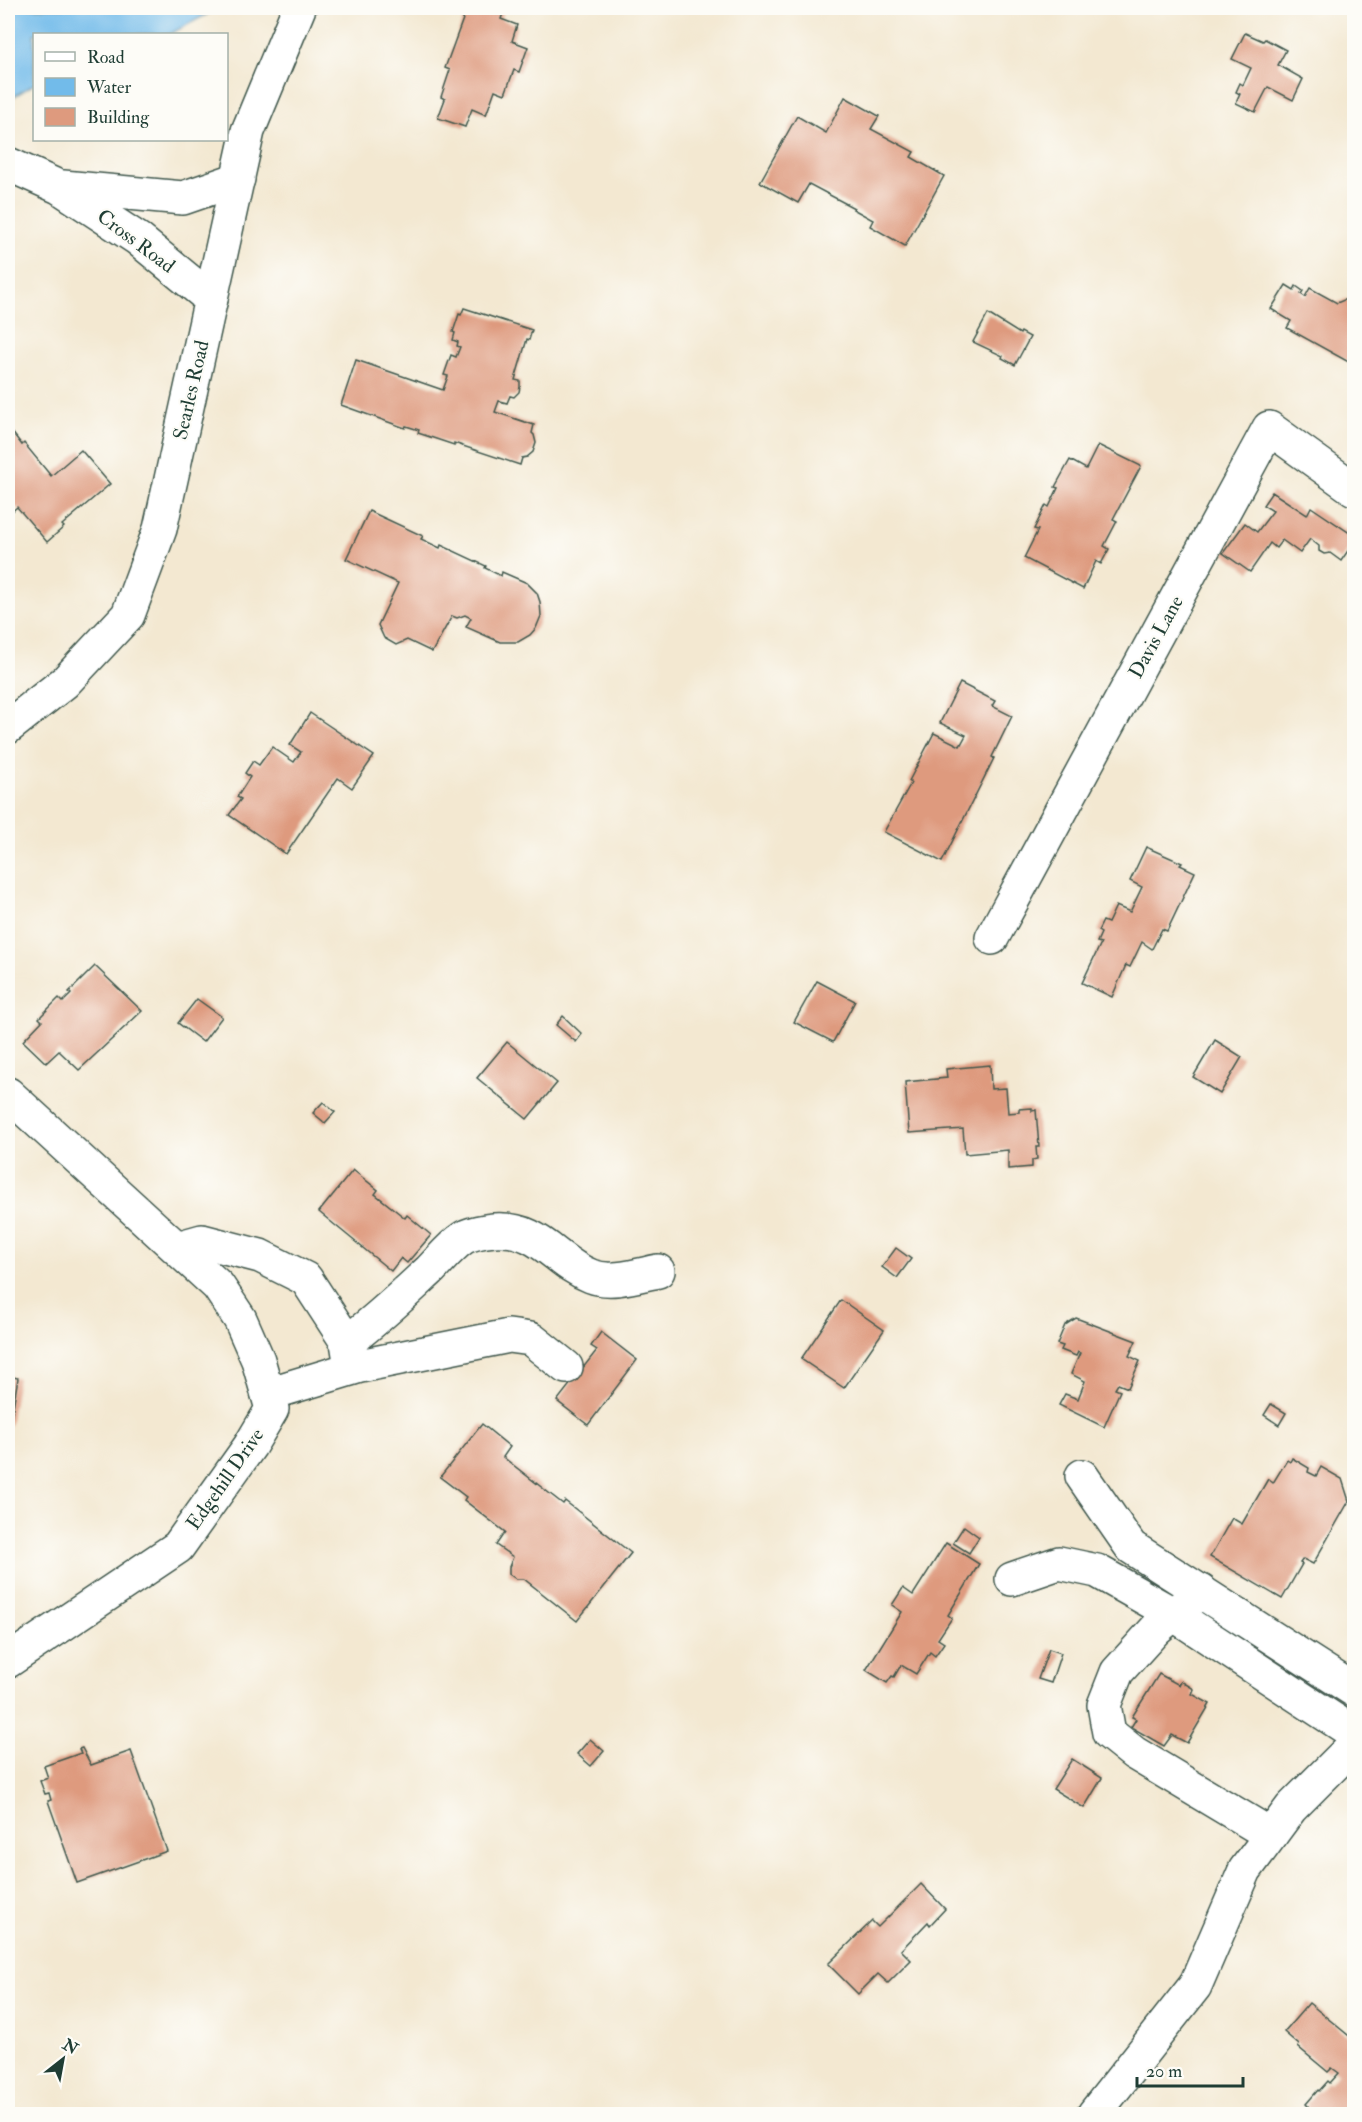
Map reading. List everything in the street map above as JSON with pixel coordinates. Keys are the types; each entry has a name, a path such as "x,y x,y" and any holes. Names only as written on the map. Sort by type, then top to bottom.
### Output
{"street":[{"name":"Searles Road","path":"8,727 65,682 128,615 160,528 248,131 299,8"},
{"name":"Cross Road","path":"8,164 59,187 138,238 211,299"},
{"name":"Cross Road","path":"59,187 183,198 238,179"},
{"name":"Davis Lane","path":"992,938 1269,428 1354,489"},
{"name":"Edgehill Drive","path":"8,1094 218,1286 240,1318 258,1360 272,1409 256,1437 178,1547 8,1661"},
{"path":"349,1355 371,1324 464,1237 507,1229 528,1235 592,1277 614,1279 658,1271"},
{"path":"177,1248 202,1241 260,1256 306,1279 349,1355"},
{"path":"268,1394 349,1355 509,1336 531,1339 566,1366"},
{"path":"1082,1476 1131,1547 1354,1690"},
{"path":"1012,1579 1059,1563 1097,1571 1173,1614 1354,1733"},
{"path":"1201,1591 1156,1629 1116,1672 1104,1705 1109,1733 1134,1753 1270,1835"},
{"path":"1094,2115 1195,1986 1245,1870 1290,1808 1354,1745"}],"water":[{"path":"8,8 219,8 172,33 33,33 33,85 13,97 8,103"}],"building":[{"path":"467,8 505,8 501,19 517,25 512,41 528,47 519,72 514,70 505,94 495,90 486,115 472,109 465,127 438,118 445,99 441,97 450,70 445,68"},
{"path":"1245,33 1263,41 1265,39 1286,50 1278,65 1303,79 1293,100 1268,87 1255,112 1236,103 1240,94 1236,92 1240,83 1243,85 1251,68 1232,59"},
{"path":"845,97 879,116 871,129 914,152 911,157 944,176 905,246 870,226 873,220 809,184 798,203 760,182 797,116 826,133"},
{"path":"1286,285 1294,290 1296,286 1303,291 1301,294 1305,297 1310,288 1337,303 1346,299 1354,304 1354,365 1287,328 1291,321 1271,309"},
{"path":"464,308 532,330 529,340 527,339 515,380 520,381 519,392 514,397 510,396 507,403 499,401 495,412 534,425 532,433 536,443 533,452 522,458 520,465 418,433 419,430 406,426 405,428 341,405 356,360 443,390 448,376 444,375 451,355 456,357 460,347 457,346 458,342 453,340 455,333 453,332 459,314 461,315"},
{"path":"988,314 1020,334 1021,332 1030,337 1015,365 1002,358 1003,356 973,342"},
{"path":"8,427 51,476 81,450 110,484 62,525 64,527 47,542 17,507 8,515"},
{"path":"1098,445 1141,466 1113,519 1117,521 1104,546 1109,549 1101,564 1096,561 1083,589 1024,558 1038,530 1034,529 1046,505 1049,507 1058,488 1055,487 1070,460 1086,469"},
{"path":"1272,492 1307,515 1311,507 1354,536 1354,542 1341,561 1330,553 1324,554 1319,551 1319,546 1310,539 1300,553 1282,540 1276,548 1270,543 1250,572 1223,553 1245,523 1257,532 1273,511 1263,505"},
{"path":"369,511 423,536 421,539 440,548 441,545 486,566 485,568 501,576 502,572 527,583 537,593 540,602 541,616 536,628 530,635 518,642 500,642 466,627 471,618 465,615 457,618 452,616 432,652 407,640 396,645 384,638 378,625 398,583 346,559"},
{"path":"960,683 995,701 992,706 1012,716 992,757 994,758 942,862 884,832 911,783 909,781 934,733 960,746 966,735 940,723"},
{"path":"310,713 374,756 352,788 338,778 286,854 229,815 241,799 237,797 250,777 245,773 253,761 259,765 272,747 294,762 301,752 290,745"},
{"path":"1146,847 1182,863 1180,865 1195,872 1167,931 1162,929 1152,949 1142,942 1130,967 1126,965 1112,997 1082,983 1101,943 1097,942 1101,933 1098,931 1103,921 1108,923 1116,906 1130,912 1142,887 1130,881"},
{"path":"95,966 142,1011 79,1070 59,1051 46,1063 23,1041 42,1021 39,1018 59,998 63,1002 71,994 69,992"},
{"path":"817,981 855,1001 833,1042 794,1022"},
{"path":"197,999 222,1017 203,1042 178,1023"},
{"path":"563,1016 582,1034 576,1042 556,1025"},
{"path":"1215,1040 1242,1057 1220,1094 1193,1077"},
{"path":"507,1042 557,1083 527,1119 477,1078"},
{"path":"990,1065 991,1089 1006,1088 1008,1113 1019,1112 1019,1109 1036,1110 1039,1147 1036,1147 1037,1159 1032,1160 1032,1167 1008,1169 1008,1150 965,1154 963,1129 909,1133 905,1082 947,1078 946,1069"},
{"path":"323,1102 335,1112 325,1123 313,1113"},
{"path":"353,1170 378,1190 375,1194 405,1218 407,1215 431,1235 407,1263 401,1258 391,1271 319,1212"},
{"path":"896,1248 911,1259 897,1278 882,1267"},
{"path":"841,1300 884,1330 844,1388 801,1359"},
{"path":"1076,1318 1136,1341 1129,1356 1140,1361 1128,1388 1118,1384 1115,1389 1120,1391 1104,1427 1059,1405 1065,1394 1078,1399 1085,1381 1071,1374 1080,1353 1078,1352 1076,1356 1061,1350 1063,1346 1057,1344 1065,1325"},
{"path":"601,1332 637,1360 588,1425 557,1401 597,1350 591,1346"},
{"path":"8,1376 18,1378 10,1425 8,1425"},
{"path":"1271,1404 1286,1413 1279,1425 1264,1415"},
{"path":"482,1424 510,1447 503,1457 563,1504 565,1501 631,1553 577,1621 524,1579 516,1579 509,1574 513,1557 496,1545 505,1532 464,1500 466,1497 440,1477"},
{"path":"1292,1458 1309,1468 1308,1472 1316,1476 1321,1467 1342,1479 1349,1501 1313,1564 1303,1559 1282,1599 1210,1557 1232,1518 1242,1524 1268,1479 1273,1483 1287,1460 1290,1462"},
{"path":"964,1526 979,1537 969,1553 953,1543"},
{"path":"946,1543 979,1564 948,1615 952,1618 938,1639 944,1643 935,1656 930,1652 916,1674 901,1665 894,1677 892,1676 887,1683 866,1670 902,1612 892,1605 903,1588 913,1595"},
{"path":"1049,1649 1061,1653 1051,1683 1038,1679"},
{"path":"1159,1674 1179,1685 1181,1681 1194,1689 1192,1694 1210,1704 1187,1743 1172,1735 1164,1746 1131,1727 1136,1719 1132,1717"},
{"path":"590,1739 604,1751 591,1766 577,1754"},
{"path":"82,1748 91,1765 131,1751 167,1851 77,1883 48,1801 51,1800 49,1793 45,1794 40,1781 48,1778 44,1766 81,1753 79,1749"},
{"path":"1072,1759 1102,1778 1084,1808 1053,1789"},
{"path":"921,1884 945,1909 930,1925 928,1922 901,1950 911,1960 888,1983 878,1974 858,1994 828,1964 872,1921 878,1927"},
{"path":"1309,2003 1354,2040 1351,2046 1354,2049 1354,2114 1301,2114 1318,2090 1328,2081 1330,2083 1339,2073 1332,2068 1328,2072 1284,2032"}]}
